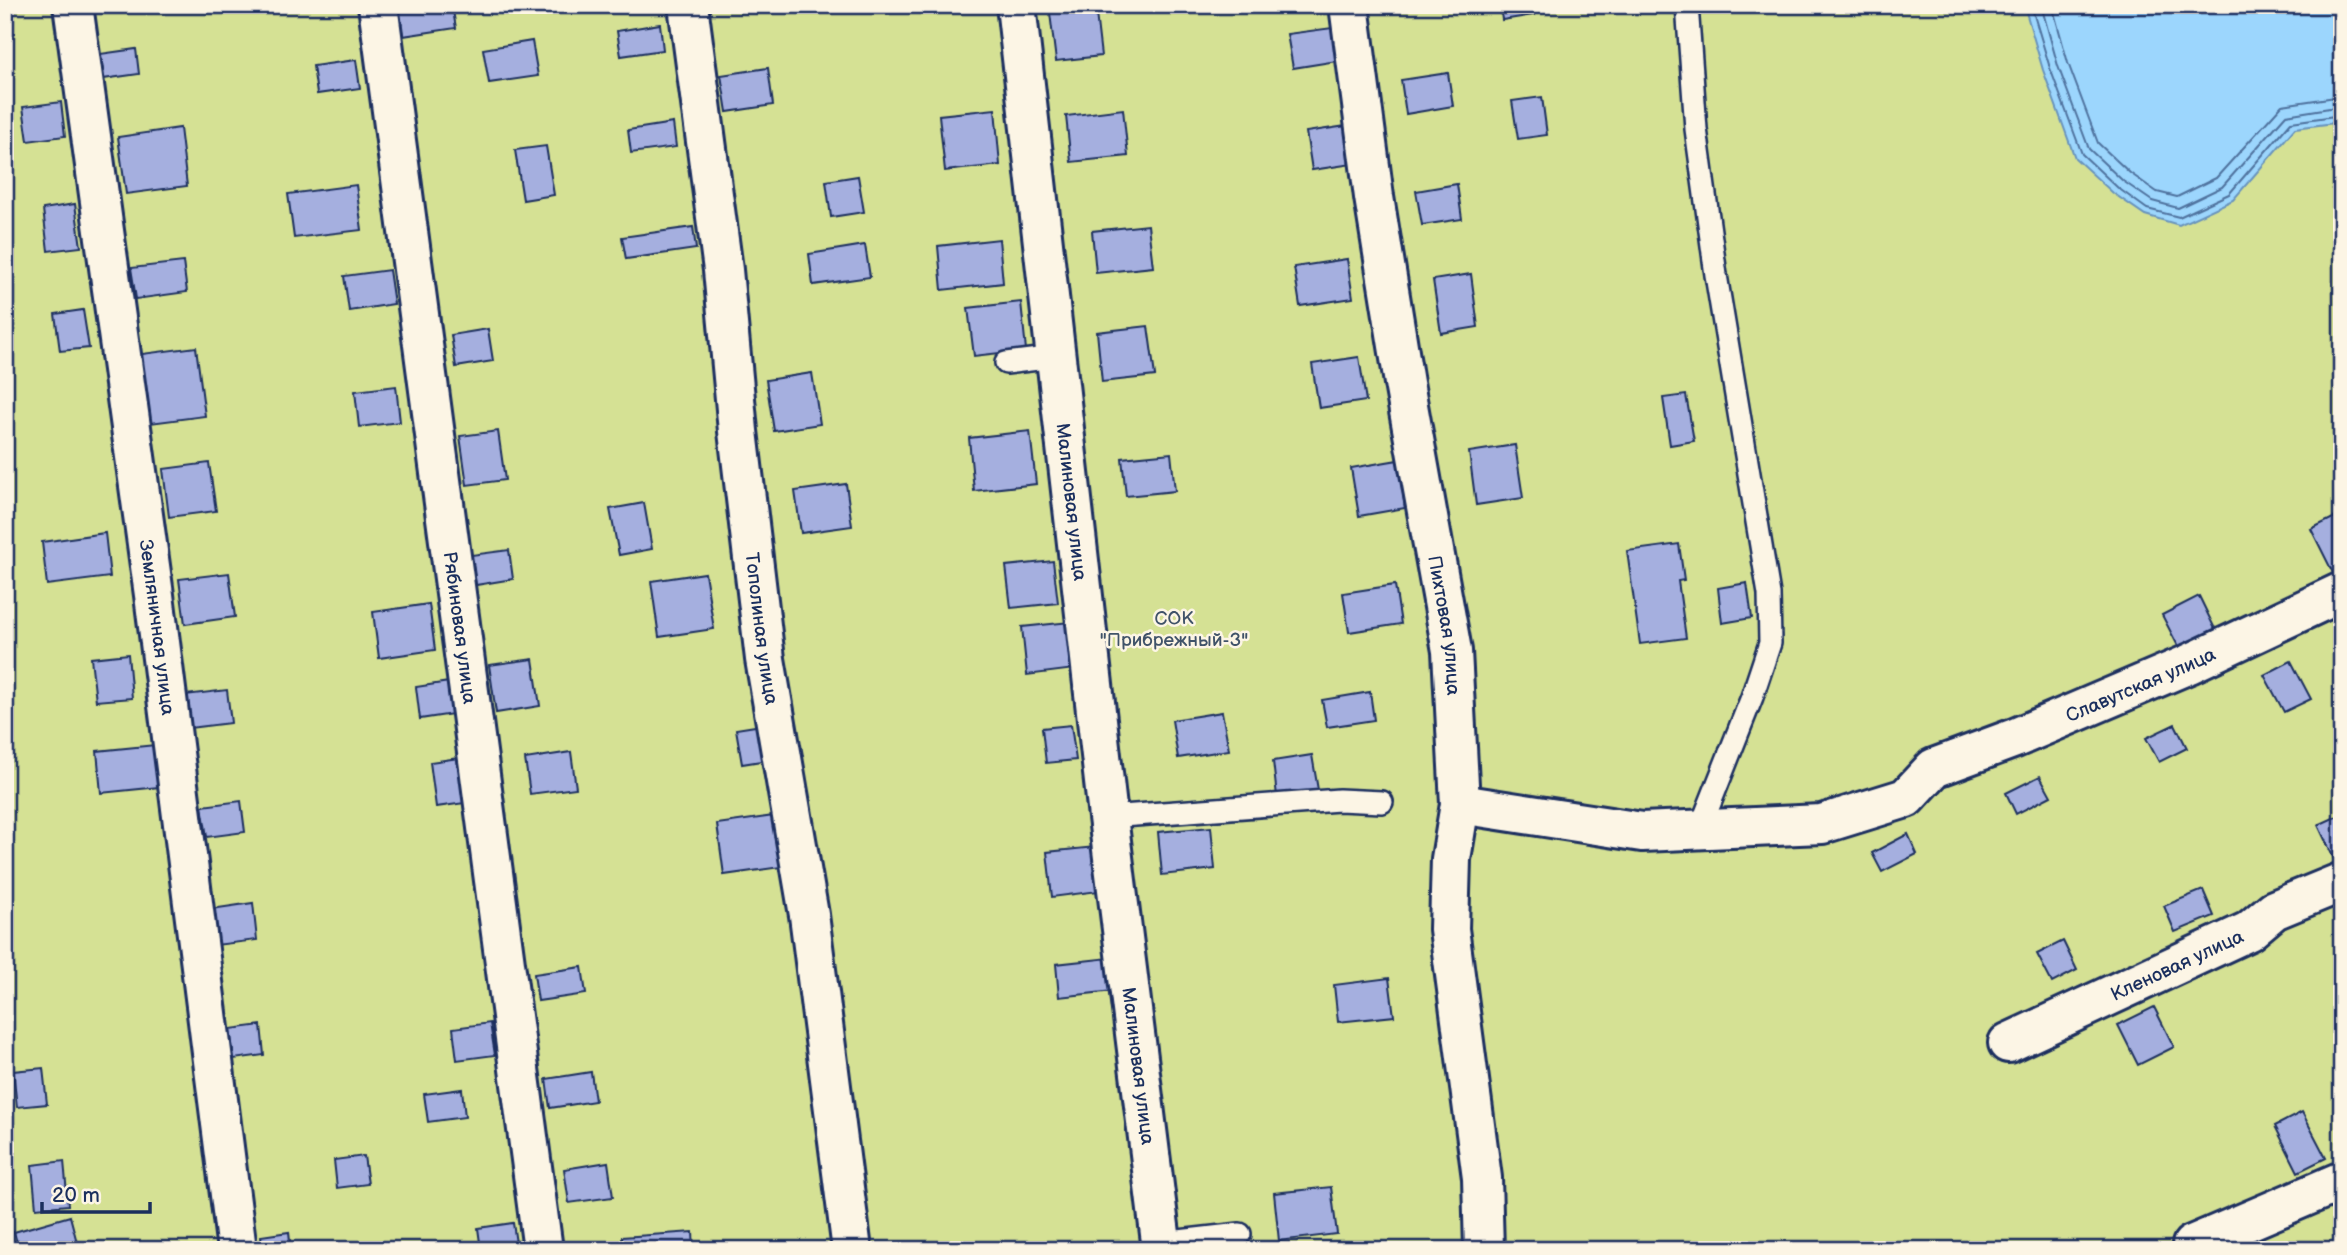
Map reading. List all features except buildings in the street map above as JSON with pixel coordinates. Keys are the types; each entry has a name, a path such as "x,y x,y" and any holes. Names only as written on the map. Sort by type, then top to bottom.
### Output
{"street":[{"name":"Земляничная улица","path":"73,5 154,595 237,1250"},
{"name":"Рябиновая улица","path":"377,5 543,1250"},
{"name":"Тополиная улица","path":"688,5 723,270 738,430 765,659 809,915 852,1250"},
{"name":"Малиновая улица","path":"1016,5 1108,817 1161,1247"},
{"name":"Пихтовая улица","path":"1349,5 1374,197 1452,651 1460,803 1451,859 1449,929 1482,1178 1484,1250"},
{"name":"Славутская улица","path":"1699,831 1822,824 1906,798 1934,768 2015,738 2176,669 2342,592"},
{"path":"1460,803 1642,832 1699,831"},
{"name":"Кленовая улица","path":"2008,1043 2249,931 2274,910 2342,882"},
{"path":"2192,1245 2342,1181"}],"lane":[{"path":"1687,5 1696,129 1714,262 1769,594 1770,643 1699,831"},
{"path":"1006,363 1055,357"},
{"path":"1108,817 1339,800 1382,802"},
{"path":"1161,1247 1240,1234"}],"green space":[{"name":"СОК \"Прибрежный-3\"","path":"5,5 2342,5 2342,1250 5,1250"}],"water":[{"path":"2024,5 2342,5 2342,122 2295,128 2233,200 2179,225 2145,215 2113,193 2075,158 2043,70"}]}
